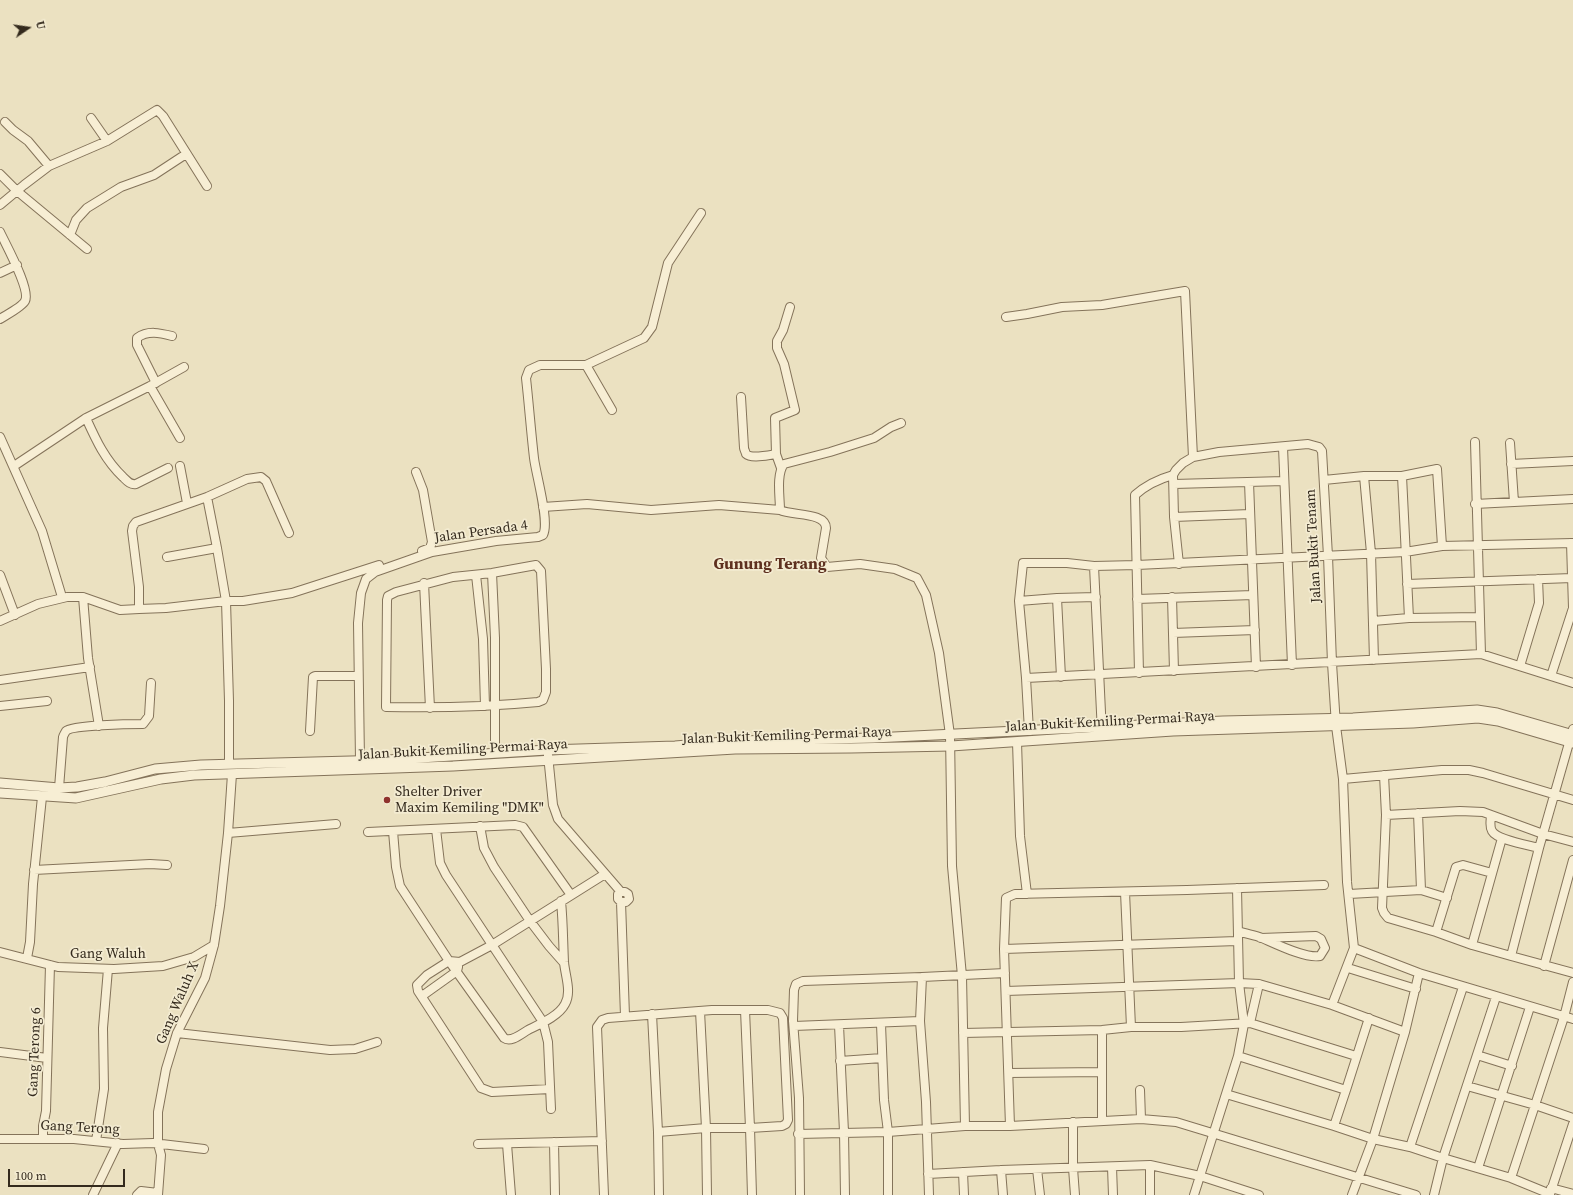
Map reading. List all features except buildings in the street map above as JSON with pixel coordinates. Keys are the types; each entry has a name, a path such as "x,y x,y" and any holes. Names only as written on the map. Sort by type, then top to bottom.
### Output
{"street":[{"path":"0,205 36,175 50,166 107,141 157,110 163,116 207,186"},
{"path":"92,118 107,141"},
{"path":"6,122 13,130 28,141 50,166"},
{"path":"70,235 76,220 87,208 121,187 154,175 186,154"},
{"path":"0,174 17,191 87,249"},
{"path":"612,410 586,365 644,338 652,327 668,263 701,213"},
{"path":"0,232 16,265 26,292 24,303 0,319"},
{"path":"0,273 16,265"},
{"path":"1006,316 1027,314 1062,307 1102,305 1185,291 1194,457 1180,466 1173,475 1165,477 1141,489 1135,495 1139,673"},
{"path":"780,510 779,486 781,468 776,454 774,418 796,410 784,364 777,348 777,341 783,330 790,307"},
{"path":"172,336 157,332 141,334 137,338 137,345 153,384 180,438"},
{"name":"Jalan Persada 4","path":"361,765 358,623 361,593 366,579 375,572 432,552 496,541 540,537 544,533 543,507 534,460 526,378 529,370 540,365 586,365"},
{"path":"14,466 86,418 184,368"},
{"path":"741,397 744,448 746,454 748,456 759,456 776,454"},
{"path":"86,418 103,454 130,484 136,484 168,468"},
{"path":"781,468 787,463 830,452 874,438 890,427 901,423"},
{"path":"0,437 42,531 62,598"},
{"path":"1475,442 1481,654"},
{"path":"1510,443 1514,502"},
{"name":"Jalan Bukit Tenam","path":"1194,457 1218,452 1308,444 1319,447 1322,451 1332,663 1336,722 1343,779 1349,894 1354,948"},
{"path":"1283,447 1292,665"},
{"path":"1511,464 1573,461"},
{"path":"180,466 187,503"},
{"path":"1324,480 1364,476 1402,476 1437,469 1442,546"},
{"path":"0,621 38,604 62,598 83,598 120,610 166,608 226,601 243,601 292,593 430,548 432,542 431,533 423,490 416,472"},
{"path":"1173,475 1174,517 1179,564"},
{"path":"1364,476 1371,553 1374,660"},
{"path":"1402,476 1409,618"},
{"path":"139,609 139,587 132,531 136,522 207,497 247,479 261,477 266,481 289,533"},
{"path":"1174,484 1284,481"},
{"path":"1249,482 1256,667"},
{"path":"207,497 226,601 229,764"},
{"path":"1476,504 1573,499"},
{"path":"543,507 587,504 651,510 719,505 780,510 785,513 812,516 823,520 826,524 821,558 827,567 860,564 895,569 917,578 926,595 939,653 951,746 952,866 962,976 965,1126"},
{"path":"1174,517 1250,514"},
{"path":"1029,732 1019,601 1022,563 1067,563 1094,566 1179,564 1405,552 1442,546 1477,547 1572,543 1573,608 1551,676"},
{"path":"167,557 217,548"},
{"path":"536,565 540,569 546,669 546,692 543,700 538,702 495,706 430,708 386,707 388,596 424,583 453,577 476,576 536,565"},
{"path":"1094,566 1102,732"},
{"path":"492,573 495,638 495,753"},
{"path":"0,575 15,614"},
{"path":"476,576 482,639 485,706"},
{"path":"1407,584 1572,578"},
{"path":"1520,666 1539,603 1538,579"},
{"path":"424,583 430,708"},
{"path":"1137,599 1254,595"},
{"path":"1019,601 1096,597"},
{"path":"83,598 88,658 99,726"},
{"path":"1057,598 1060,677"},
{"path":"1172,598 1174,671"},
{"path":"1373,621 1409,618 1479,617"},
{"path":"1173,633 1254,630"},
{"path":"482,639 495,638"},
{"path":"1026,678 1481,654 1573,683"},
{"path":"0,680 90,667"},
{"path":"310,732 313,677 358,676"},
{"path":"59,788 63,737 66,731 70,729 99,726 143,724 148,716 151,683"},
{"path":"0,706 47,701"},
{"name":"Jalan Bukit Kemiling Permai Raya","path":"0,793 76,798 161,779 361,765 388,760 547,750 675,746 736,741 1029,732 1173,731 1336,722 1413,723 1478,718 1572,737"},
{"name":"Jalan Bukit Kemiling Permai Raya","path":"0,783 59,788 77,787 155,769 229,764 453,766 735,749 951,746 1017,742 1102,732"},
{"path":"1511,956 1539,848 1572,737"},
{"path":"1017,742 1020,836 1027,894"},
{"path":"547,750 553,805 558,819 621,892 627,893 629,897 627,902 621,902 625,1016"},
{"path":"1343,779 1442,770 1469,770 1573,800"},
{"name":"Gang Waluh X","path":"158,1194 161,1155 158,1144 158,1112 166,1069 177,1033 205,978 214,945 228,833 232,774"},
{"path":"1384,775 1386,815 1382,908 1388,918 1436,932 1472,945 1573,973"},
{"path":"118,778 120,788"},
{"path":"27,958 30,942 34,870 42,796"},
{"path":"1386,815 1460,811 1483,812 1543,834 1573,842"},
{"path":"1418,813 1422,890"},
{"path":"1491,815 1490,824 1492,831 1498,837 1539,848"},
{"path":"228,833 336,824"},
{"path":"368,832 515,824 523,827 571,895"},
{"path":"480,826 484,848 494,867 530,921 564,963"},
{"path":"436,829 440,863 446,875 543,1022 548,1042 551,1109"},
{"path":"393,831 396,867 400,886 449,961 506,1040 511,1039 543,1022 562,1008 567,999 568,992 564,963 561,901"},
{"path":"1472,945 1502,838"},
{"path":"1544,966 1573,860"},
{"path":"34,870 150,864 167,865"},
{"path":"1436,932 1456,867 1463,865 1492,873"},
{"path":"550,1089 492,1092 481,1088 417,987 419,981 449,961 460,962 492,945 605,874"},
{"path":"1010,1126 1004,949 1006,898 1015,894 1125,892 1324,885"},
{"path":"1237,888 1239,983 1247,1024"},
{"path":"1349,894 1422,890 1447,898"},
{"path":"1125,892 1131,1027"},
{"path":"1238,931 1261,938 1290,950 1317,956 1322,954 1324,948 1321,939 1316,936 1261,938"},
{"path":"1004,949 1238,942"},
{"name":"Gang Waluh","path":"0,952 58,966 108,969 163,966 194,957 214,945"},
{"path":"1332,1005 1348,968 1354,948 1464,987 1573,1019"},
{"path":"422,996 457,971 460,962"},
{"name":"Gang Terong 6","path":"43,1139 43,1126 46,1111 50,964"},
{"path":"1348,968 1416,990"},
{"path":"96,1141 104,1089 103,1028 108,969"},
{"path":"1352,1195 1373,1139 1405,1032 1419,972"},
{"path":"800,1195 798,1134 799,1098 794,1026 794,990 796,984 800,981 962,976 1005,973"},
{"path":"922,977 920,1021 927,1128 929,1195"},
{"path":"1511,1178 1564,1017 1573,982"},
{"path":"1006,991 1239,983 1259,984 1332,1005 1405,1032"},
{"path":"1194,1195 1259,984"},
{"path":"1410,1147 1464,987"},
{"path":"1434,1195 1443,1158 1496,997"},
{"path":"1478,1168 1530,1007"},
{"path":"745,1010 752,1195"},
{"path":"604,1195 596,1028 602,1020 625,1016 700,1011 768,1010 778,1012 782,1015 788,1110 788,1120 784,1126 706,1128 658,1132"},
{"path":"700,1011 706,1128 707,1195"},
{"path":"652,1014 658,1132 659,1195"},
{"path":"1334,1126 1368,1018"},
{"path":"794,1026 881,1024 920,1021"},
{"path":"881,1024 884,1100 888,1132 888,1195"},
{"path":"963,1033 1008,1033 1102,1030 1131,1027 1247,1024 1356,1056"},
{"path":"839,1025 844,1132 845,1195"},
{"path":"1102,1030 1102,1121"},
{"path":"177,1033 330,1050 354,1049 377,1042"},
{"path":"0,1052 47,1058"},
{"path":"1477,1055 1512,1066"},
{"path":"1238,1056 1346,1090"},
{"path":"840,1061 882,1058"},
{"path":"1009,1073 1101,1072"},
{"path":"1467,1086 1535,1105 1573,1118"},
{"path":"1140,1090 1141,1119"},
{"path":"1226,1094 1373,1139 1410,1147 1511,1178 1550,1192 1573,1194"},
{"path":"798,1134 888,1132 965,1126 1010,1126 1141,1119 1176,1122 1214,1132 1416,1195"},
{"path":"1073,1122 1073,1168 1076,1195"},
{"path":"1550,1192 1573,1124"},
{"name":"Gang Terong","path":"0,1139 74,1139 118,1143 158,1144 204,1149"},
{"path":"478,1144 602,1141"},
{"path":"554,1142 555,1195"},
{"path":"93,1195 118,1143"},
{"path":"507,1144 511,1195"},
{"path":"928,1174 1150,1165 1200,1176 1259,1195"},
{"path":"1150,1165 1150,1195"},
{"path":"1112,1167 1113,1195"},
{"path":"1037,1169 1040,1195"},
{"path":"1002,1170 1003,1195"},
{"path":"964,1172 964,1195"},
{"path":"137,1195 141,1191 158,1194"}],"place":[{"name":"Shelter Driver Maxim Kemiling \"DMK\"","path":"387,800"}],"district":[{"name":"Gunung Terang","path":"770,565"}]}
